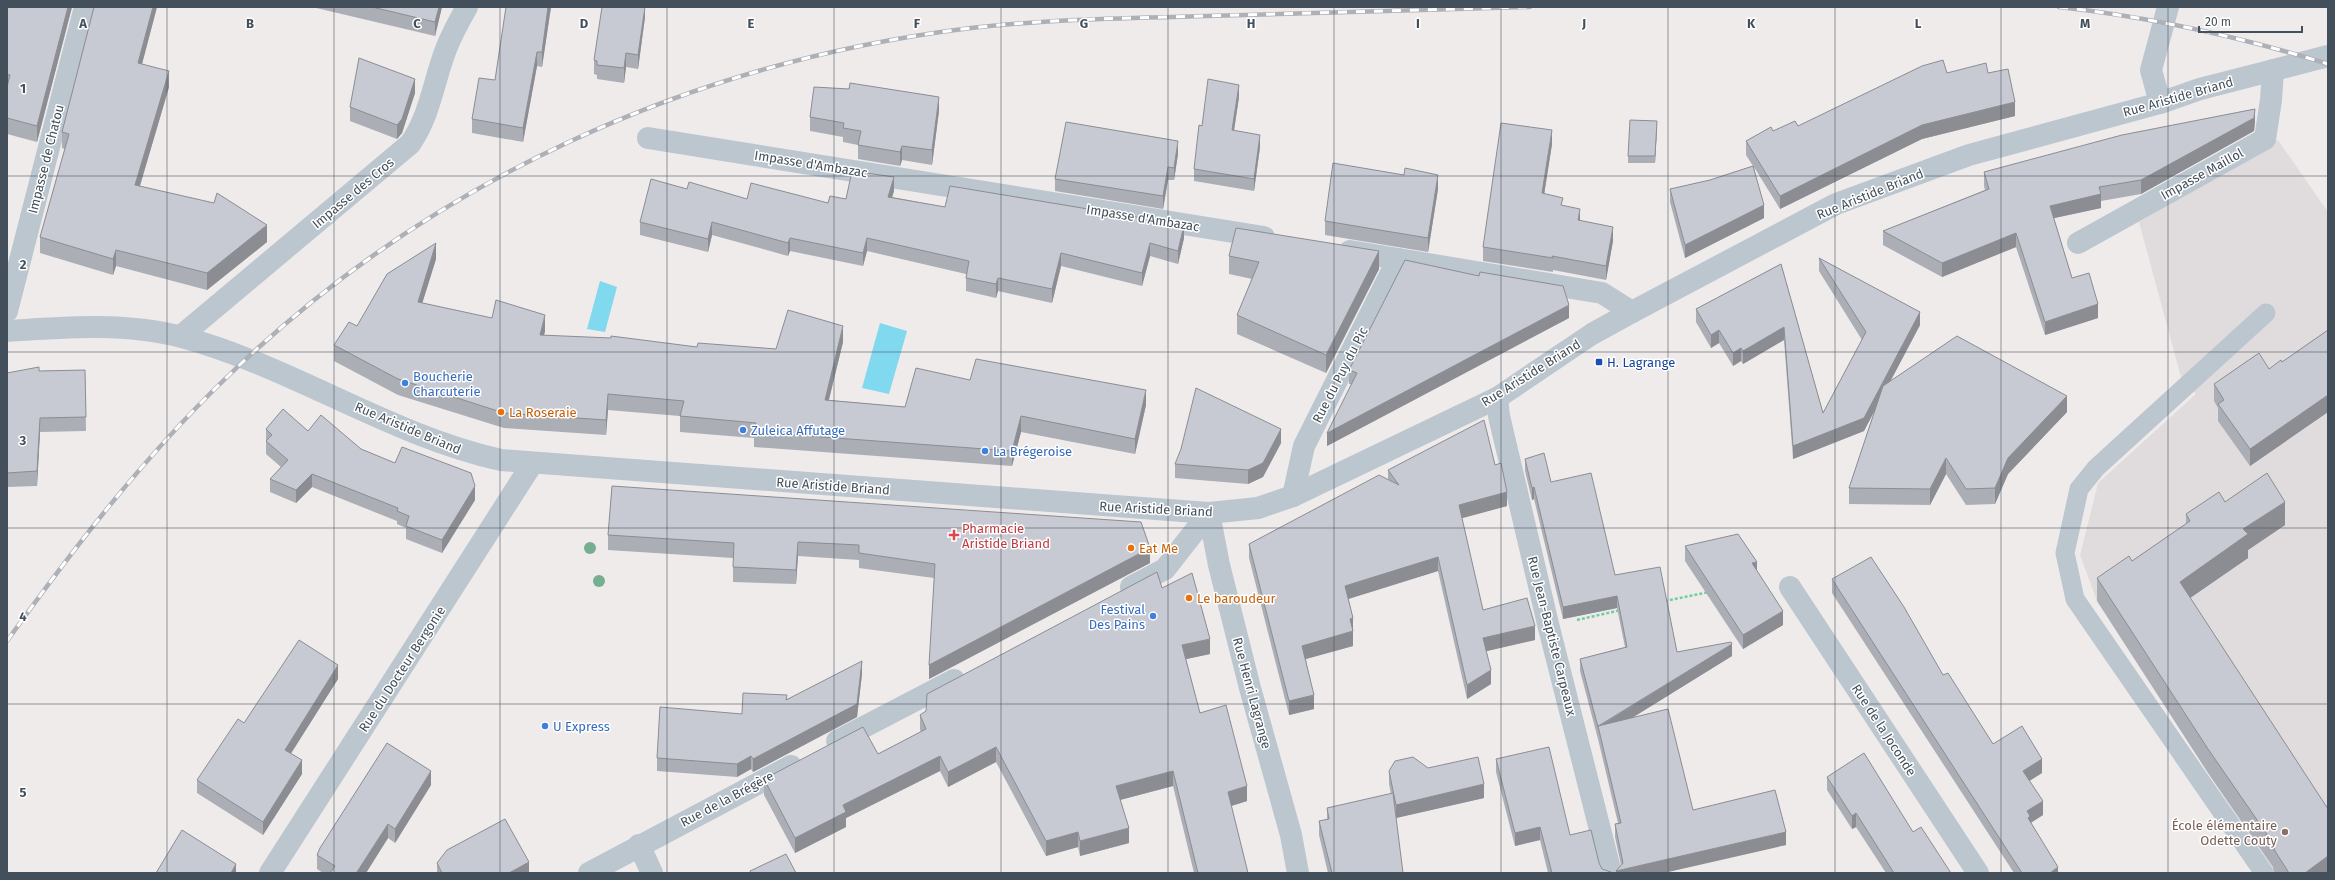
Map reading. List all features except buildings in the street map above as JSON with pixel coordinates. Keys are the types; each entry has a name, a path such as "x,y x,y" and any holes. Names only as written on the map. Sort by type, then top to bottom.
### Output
{"street":[{"name":"Impasse de Chatou","path":"7,311 85,7"},
{"name":"Impasse des Cros","path":"181,336 410,144 417,134 425,115 446,50 466,7"},
{"path":"2160,103 2151,70 2168,7"},
{"name":"Rue Aristide Briand","path":"7,331 63,328 105,328 181,336 224,350 440,443 486,457 532,464 1209,514 1258,508 1293,496 1497,398 1592,334 1836,204 1969,155 2160,103 2200,89 2328,56"},
{"name":"Impasse Maillol","path":"2078,243 2265,139 2271,100 2273,70"},
{"name":"Impasse d'Ambazac","path":"648,138 1288,241"},
{"path":"1327,248 1602,294 1632,312"},
{"name":"Rue du Puy du Pic","path":"1293,496 1304,446 1398,259"},
{"name":"Rue Jean-Baptiste Carpeaux","path":"1497,398 1499,416 1549,628 1610,873"},
{"name":"Rue du Docteur Bergonie","path":"270,873 532,464"},
{"path":"1116,595 1165,569 1209,514"},
{"name":"Rue Henri Lagrange","path":"1209,514 1219,565 1250,688 1291,835 1298,873"},
{"name":"Rue de la Joconde","path":"1790,587 1978,873"},
{"name":"Rue de la Brégère","path":"589,873 638,845 969,672"},
{"path":"638,845 652,873"}],"lane":[{"path":"2264,873 2075,599 2065,553 2079,489 2096,468 2266,313"}],"path":[{"path":"1662,601 1714,590"},
{"path":"1549,628 1625,610"}],"shaded area":[{"path":"2278,140 2328,212 2328,873 2273,873 2097,601 2080,555 2098,483 2196,394 2181,377 2139,222"}],"water":[{"path":"600,281 617,287 605,332 587,329"},
{"path":"880,323 907,331 889,394 862,388"}],"railway":[{"path":"7,641 57,572 137,472 225,379 304,308 388,245 476,190 569,142 665,102 764,69 867,45 971,28 1089,19 1530,7"},
{"path":"2059,7 2127,16 2195,29 2262,45 2328,64"}],"place":[{"name":"H. Lagrange","path":"1599,362"},
{"name":"Boucherie Charcuterie","path":"405,383"},
{"name":"La Roseraie","path":"501,412"},
{"name":"Zuleica Affutage","path":"743,430"},
{"name":"La Brégeroise","path":"985,451"},
{"name":"Pharmacie Aristide Briand","path":"954,535"},
{"name":"Eat Me","path":"1131,548"},
{"name":"Le baroudeur","path":"1189,598"},
{"name":"Festival Des Pains","path":"1153,616"},
{"name":"U Express","path":"545,726"},
{"name":"École élémentaire Odette Couty","path":"2285,832"}]}
